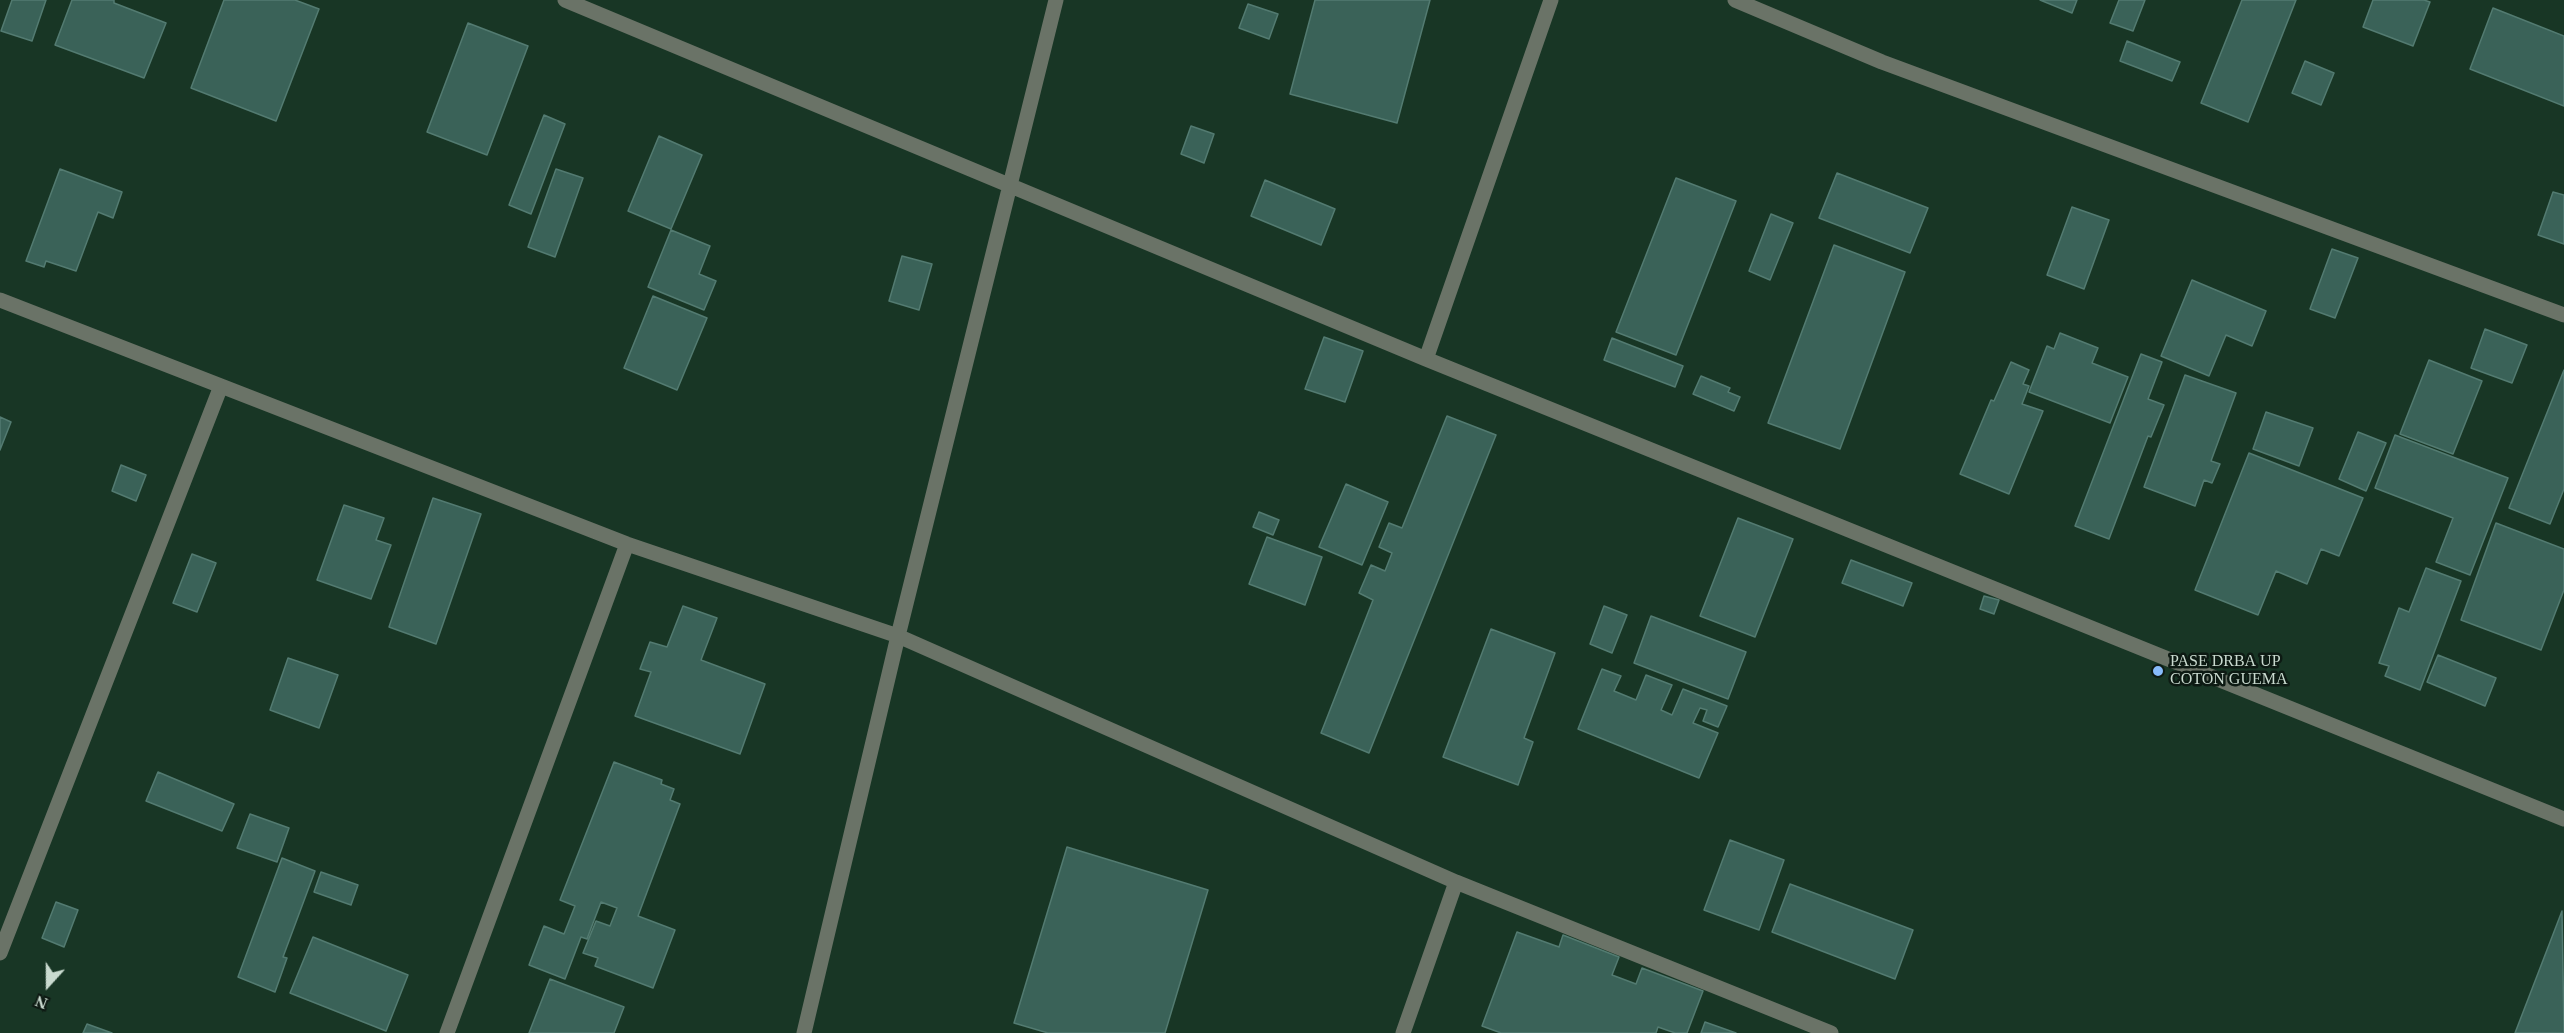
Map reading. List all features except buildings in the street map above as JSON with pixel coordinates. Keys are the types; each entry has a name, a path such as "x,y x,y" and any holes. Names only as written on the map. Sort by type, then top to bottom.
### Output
{"street":[{"path":"566,0 1426,359 2564,819"},
{"path":"804,1033 898,636 1056,0"},
{"path":"1426,359 1551,0"},
{"path":"1736,0 1882,62 2564,315"},
{"path":"0,300 627,544 898,636 1456,882 1831,1033"},
{"path":"0,953 221,386"},
{"path":"447,1033 627,544"},
{"path":"1403,1033 1456,882"}],"place":[{"name":"PASE DRBA UP COTON GUEMA","path":"2158,671"}]}
